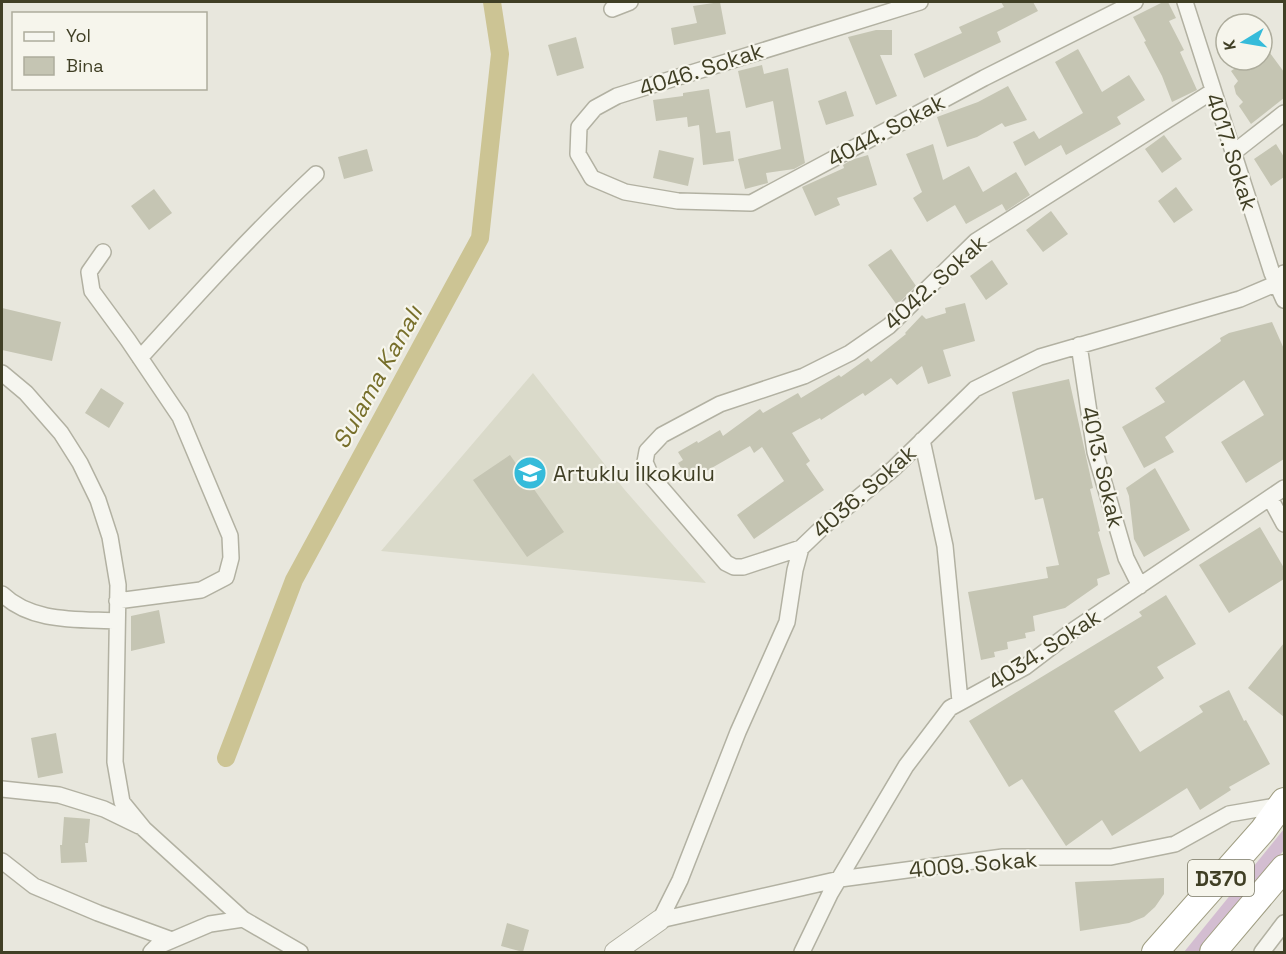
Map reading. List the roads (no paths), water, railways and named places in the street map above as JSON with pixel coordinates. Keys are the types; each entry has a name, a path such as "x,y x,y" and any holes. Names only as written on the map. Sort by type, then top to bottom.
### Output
{"highway":[{"name":"D370","path":"1155,952 1263,830 1283,803"},
{"name":"D370","path":"1213,952 1284,868"}],"street":[{"path":"612,9 630,2"},
{"name":"4046. Sokak","path":"625,192 592,178 578,154 579,127 595,108 617,96 901,5 920,2"},
{"name":"4044. Sokak","path":"625,192 678,201 751,203 973,83 1135,2"},
{"name":"4017. Sokak","path":"1185,2 1233,153 1280,278 1284,300"},
{"name":"4042. Sokak","path":"801,548 743,567 734,567 726,563 651,476 645,462 647,451 662,435 720,404 804,376 849,353 889,326 976,241 1213,91"},
{"path":"1233,153 1284,113"},
{"path":"140,358 280,207 316,174"},
{"path":"103,252 89,272 92,291 180,417 230,536 231,558 226,577 201,590 117,601"},
{"name":"4036. Sokak","path":"660,920 680,880 738,732 787,622 795,570 801,548 825,525 893,469 975,389 1040,357 1240,298 1280,278"},
{"name":"4013. Sokak","path":"1079,345 1095,452 1126,558 1140,586"},
{"path":"2,373 26,393 61,433 80,463 98,500 110,537 118,585 115,762 122,802 144,829 243,919 300,952"},
{"path":"922,440 945,546 960,701"},
{"name":"4034. Sokak","path":"802,952 830,894 906,766 950,708 1025,667 1071,632 1284,488"},
{"path":"1270,498 1284,524"},
{"path":"2,594 13,605 52,619 117,621"},
{"path":"2,789 59,795 104,809 144,829"},
{"name":"4009. Sokak","path":"660,920 840,879 1004,857 1111,857 1175,844 1229,814 1283,803"},
{"path":"2,861 34,886 98,913 172,940"},
{"path":"152,952 156,947 210,924 243,919"},
{"path":"615,952 660,920"},
{"path":"1262,952 1284,923"}],"waterway":[{"name":"Sulama Kanalı","path":"226,758 294,580 480,238 500,54 492,2"}],"place":[{"name":"Artuklu İlkokulu","path":"530,473"}]}
